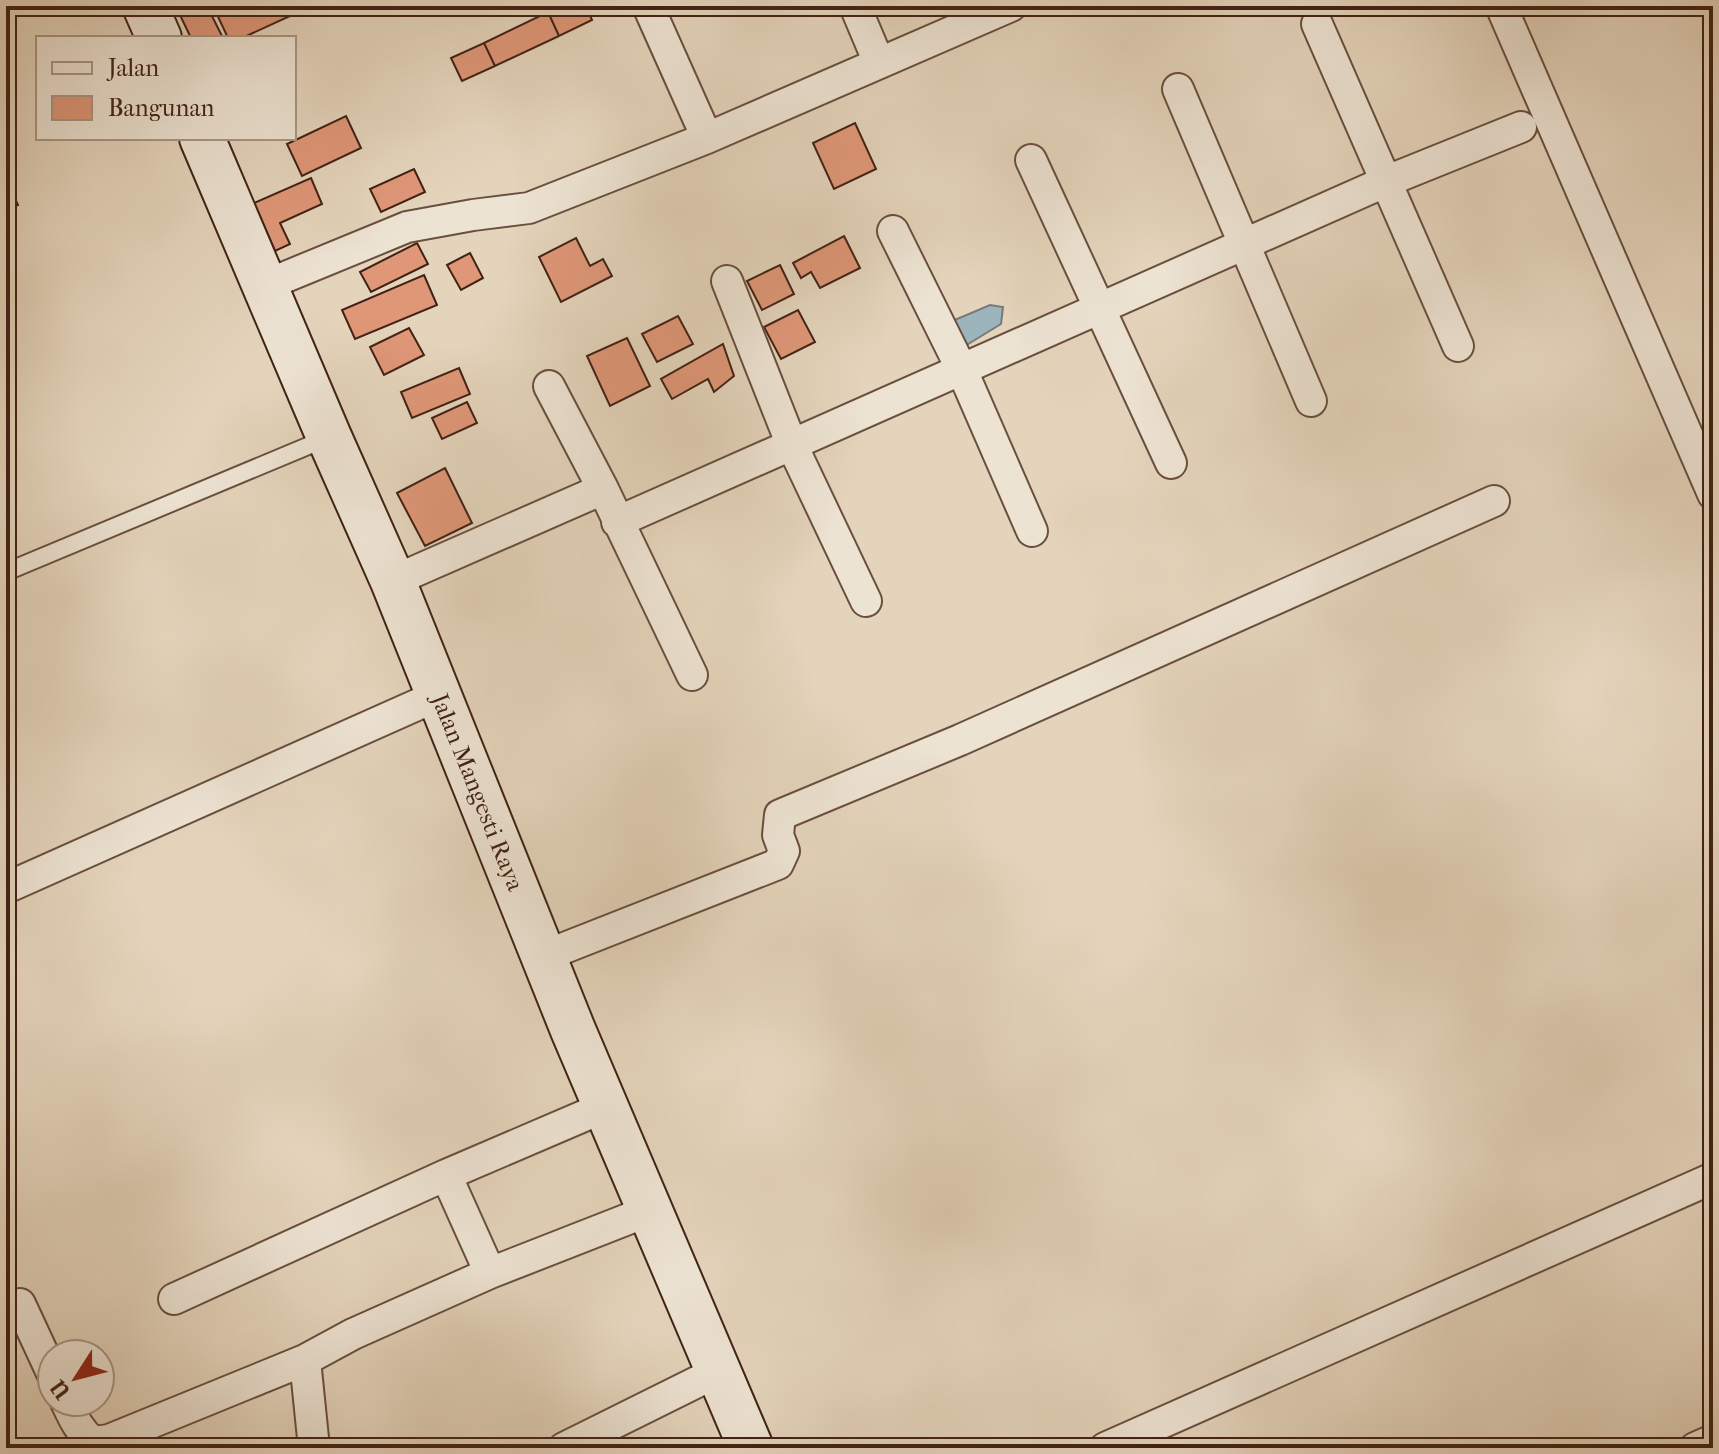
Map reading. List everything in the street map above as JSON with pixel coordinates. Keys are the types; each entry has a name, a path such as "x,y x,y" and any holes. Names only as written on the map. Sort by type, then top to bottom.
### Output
{"street":[{"path":"145,6 158,36"},
{"path":"648,6 707,138"},
{"path":"855,6 879,63"},
{"path":"266,285 407,227 529,208 707,138 1011,6"},
{"path":"1501,6 1713,494"},
{"path":"1317,24 1458,346"},
{"path":"1178,89 1311,401"},
{"path":"617,522 1387,181 1521,127"},
{"name":"Jalan Mangesti Raya","path":"203,140 393,581 544,956 751,1448"},
{"path":"1031,160 1171,463"},
{"path":"893,231 961,368 1032,531"},
{"path":"727,281 791,443 866,601"},
{"path":"549,386 603,489 692,675"},
{"path":"393,581 603,489"},
{"path":"544,956 778,864 784,851 778,835 780,815 960,740 1494,501"},
{"path":"6,888 439,695"},
{"path":"174,1299 446,1175 607,1106"},
{"path":"446,1175 490,1273"},
{"path":"1105,1448 1713,1178"},
{"path":"74,1418 85,1436 93,1442 101,1442 305,1360 353,1334 490,1273 651,1210"},
{"path":"20,1304 36,1338"},
{"path":"305,1360 314,1448"},
{"path":"564,1448 717,1372"},
{"path":"1695,1448 1713,1440"}],"lane":[{"path":"6,572 329,437"}],"water":[{"path":"990,305 1003,307 1001,324 965,346 950,322"}],"building":[{"path":"188,6 207,6 222,36 190,36 178,11"},
{"path":"213,6 285,6 290,16 246,36 227,36"},
{"path":"562,6 586,6 592,20 559,36 548,12"},
{"path":"548,12 559,36 495,66 484,43"},
{"path":"484,43 495,66 462,81 451,58"},
{"path":"346,116 361,148 302,176 287,144"},
{"path":"855,123 876,169 834,189 813,143"},
{"path":"414,169 425,192 381,212 370,189"},
{"path":"311,178 322,204 280,223 290,244 275,251 254,203"},
{"path":"6,179 18,205 6,210"},
{"path":"844,236 860,268 820,288 811,272 801,278 793,263"},
{"path":"576,238 590,266 603,259 612,276 561,302 539,257"},
{"path":"417,243 428,264 371,292 360,272"},
{"path":"470,253 483,278 461,290 447,265"},
{"path":"780,265 794,294 762,310 747,281"},
{"path":"424,275 437,305 355,339 342,310"},
{"path":"798,310 815,342 781,359 764,327"},
{"path":"678,316 693,344 657,362 642,334"},
{"path":"409,328 424,355 384,375 370,347"},
{"path":"627,338 650,386 610,406 587,356"},
{"path":"723,344 734,376 714,392 708,379 672,399 661,379"},
{"path":"459,368 470,394 412,418 401,392"},
{"path":"467,402 477,423 442,439 432,418"},
{"path":"445,468 472,523 425,546 397,493"}]}
